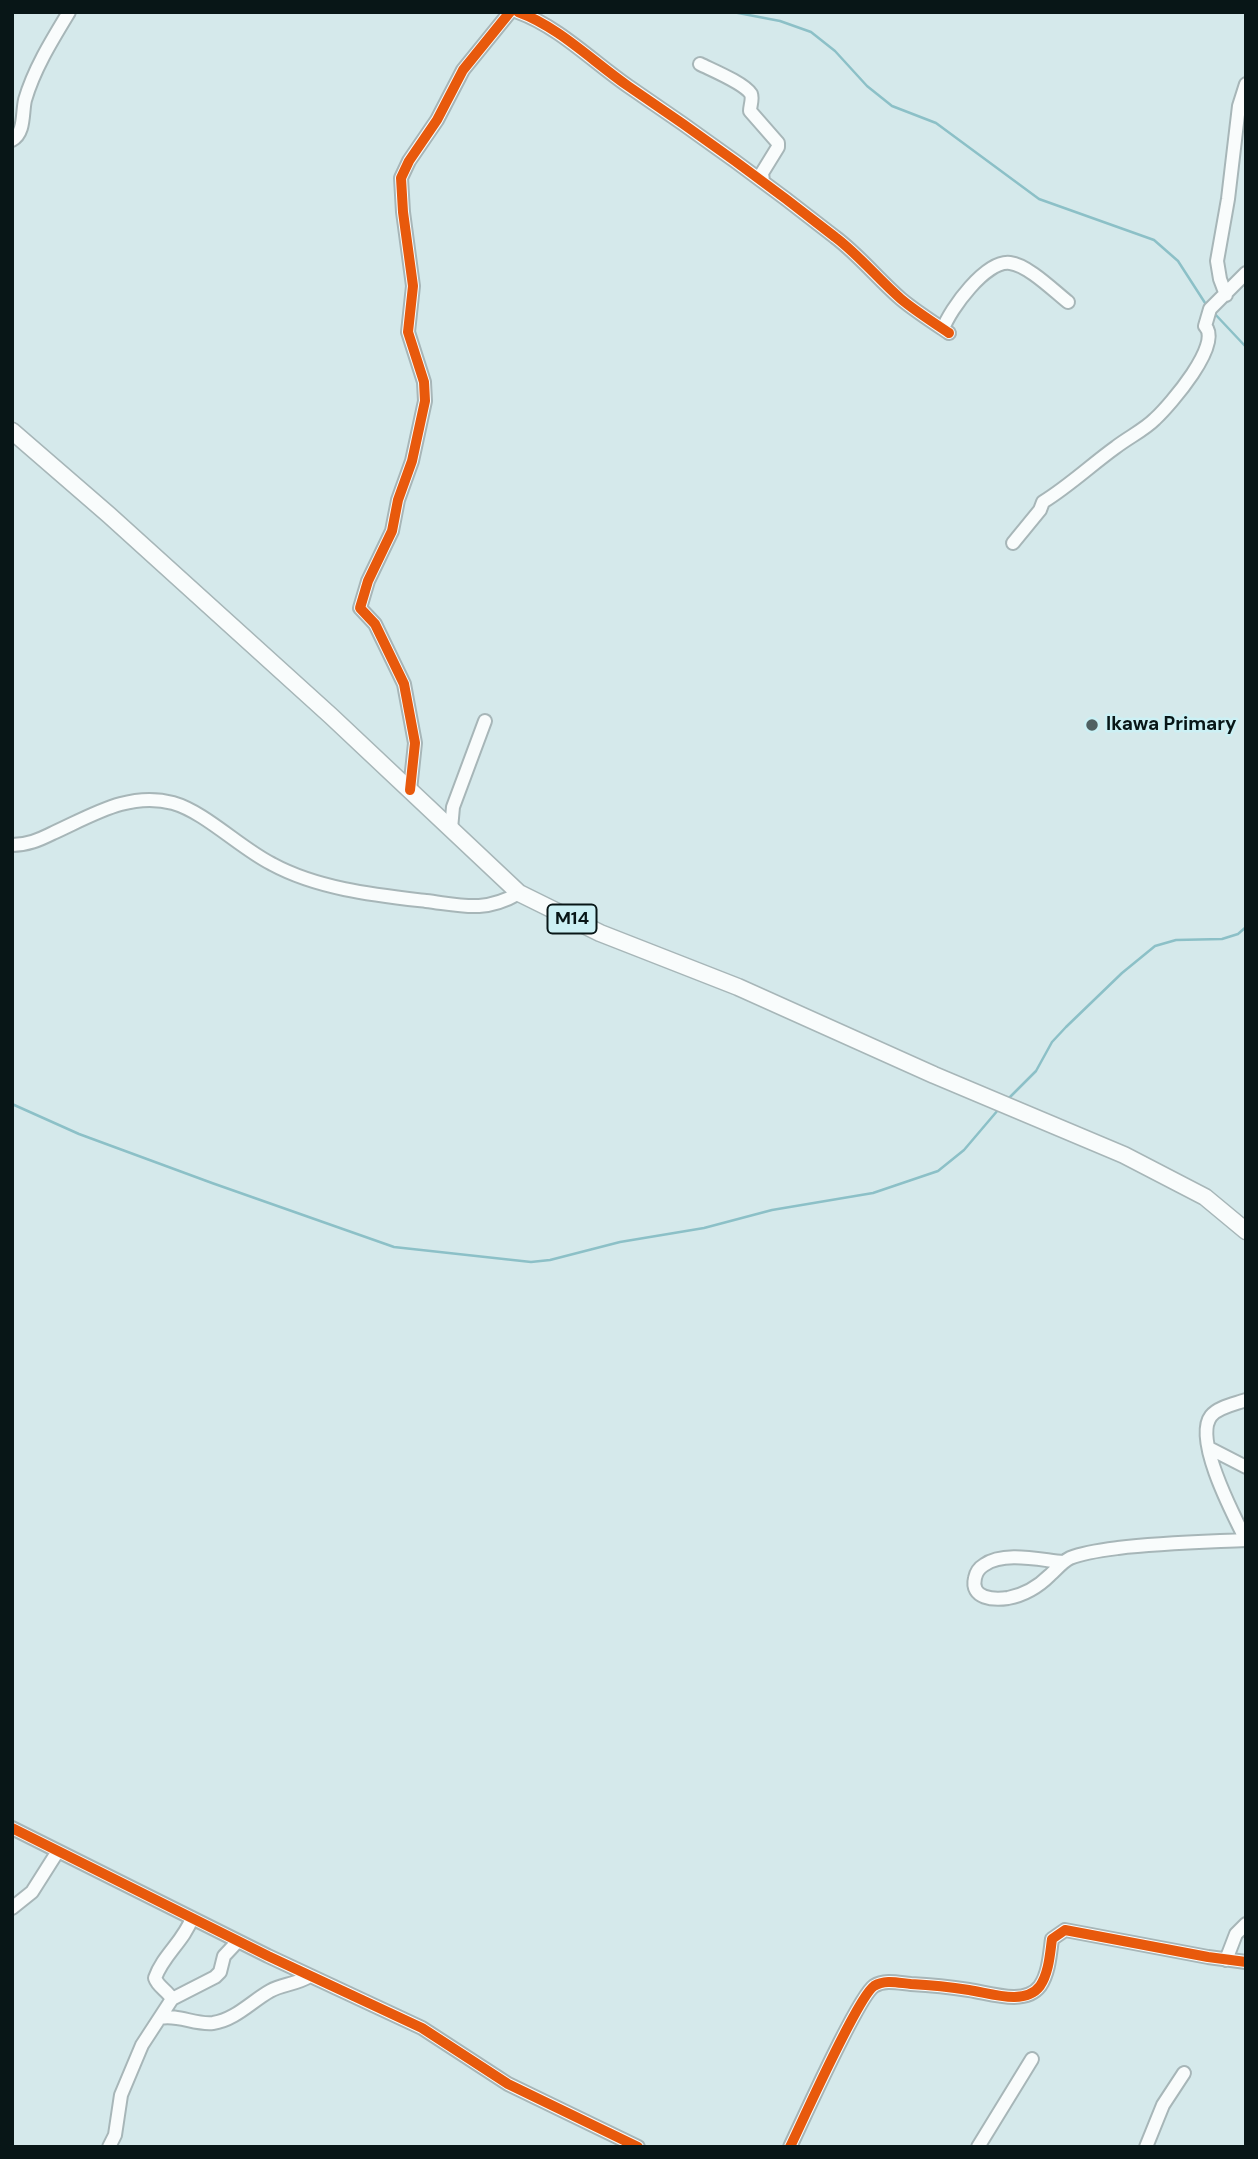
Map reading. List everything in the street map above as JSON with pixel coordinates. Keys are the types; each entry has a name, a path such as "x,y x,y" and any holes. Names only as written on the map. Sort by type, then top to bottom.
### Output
{"main road":[{"name":"M14","path":"12,431 109,514 519,893 600,933 738,987 946,1080 1124,1155 1205,1197 1244,1226"}],"street":[{"path":"12,140 21,131 23,111 31,85 69,12"},
{"path":"410,790 415,743 404,684 375,624 360,608 368,580 392,531 398,500 412,461 425,401 424,382 408,332 413,286 401,178 409,161 437,120 463,70 510,12"},
{"path":"518,12 530,17 598,62 626,85 661,106 700,137 732,157 858,255 903,301 946,331 947,316 972,285 987,272 1005,263 1015,264 1043,279 1068,302"},
{"path":"700,64 750,93 750,111 778,143 762,173 763,181"},
{"path":"1226,295 1217,261 1228,199 1239,107 1246,84"},
{"path":"1013,543 1040,510 1043,502 1088,471 1166,409 1205,353 1210,337 1205,326 1206,316 1210,309 1246,273"},
{"path":"451,829 453,807 485,721"},
{"path":"12,845 34,842 105,809 135,799 156,800 173,803 191,811 272,865 317,882 378,895 469,905 497,903 519,893"},
{"path":"1063,1562 995,1560 977,1571 975,1590 982,1597 990,1599 1021,1594 1035,1588 1070,1558 1101,1550 1161,1543 1246,1540 1224,1494 1206,1434 1209,1418 1214,1413 1246,1400"},
{"path":"1209,1448 1246,1466"},
{"path":"12,1828 238,1941 422,2028 508,2084 638,2147"},
{"path":"12,1908 32,1892 58,1851"},
{"path":"172,1999 168,1992 157,1984 155,1978 171,1949 187,1932 192,1918"},
{"path":"1226,1960 1236,1934 1246,1924"},
{"path":"790,2147 848,2028 868,1991 877,1984 886,1982 924,1985 1016,1997 1033,1992 1040,1986 1052,1939 1065,1930 1246,1962"},
{"path":"109,2147 116,2136 121,2095 134,2059 172,1999 215,1977 220,1972 224,1956 238,1941"},
{"path":"160,2018 170,2017 198,2023 217,2022 252,2005 273,1989 294,1985 310,1976"},
{"path":"978,2147 1032,2059"},
{"path":"1146,2147 1163,2105 1184,2073"}],"waterway":[{"path":"733,12 780,21 811,32 835,51 867,86 892,106 936,123 1039,199 1154,240 1178,261 1207,306"},
{"path":"1214,313 1246,347"},
{"path":"1008,1099 1036,1071 1052,1042 1066,1027 1122,973 1155,946 1176,940 1222,939 1238,934 1246,927"},
{"path":"12,1104 79,1134 394,1247 531,1262 550,1260 620,1242 704,1228 772,1210 873,1193 938,1171 964,1150 998,1110"}],"cycle path":[{"path":"410,790 415,743 404,684 375,624 360,608 368,581 392,531 398,500 412,461 425,401 424,382 408,332 413,286 401,178 409,161 437,120 463,70 510,12"},
{"path":"518,12 561,35 759,179 844,244 906,303 949,333"},
{"path":"12,1828 268,1956 422,2028 508,2084 638,2147"},
{"path":"790,2147 856,2012 866,1995 878,1984 897,1982 1007,1997 1026,1995 1040,1986 1047,1969 1052,1939 1065,1930 1246,1962"}],"place":[{"name":"Ikawa Primary","path":"1092,725"}]}
